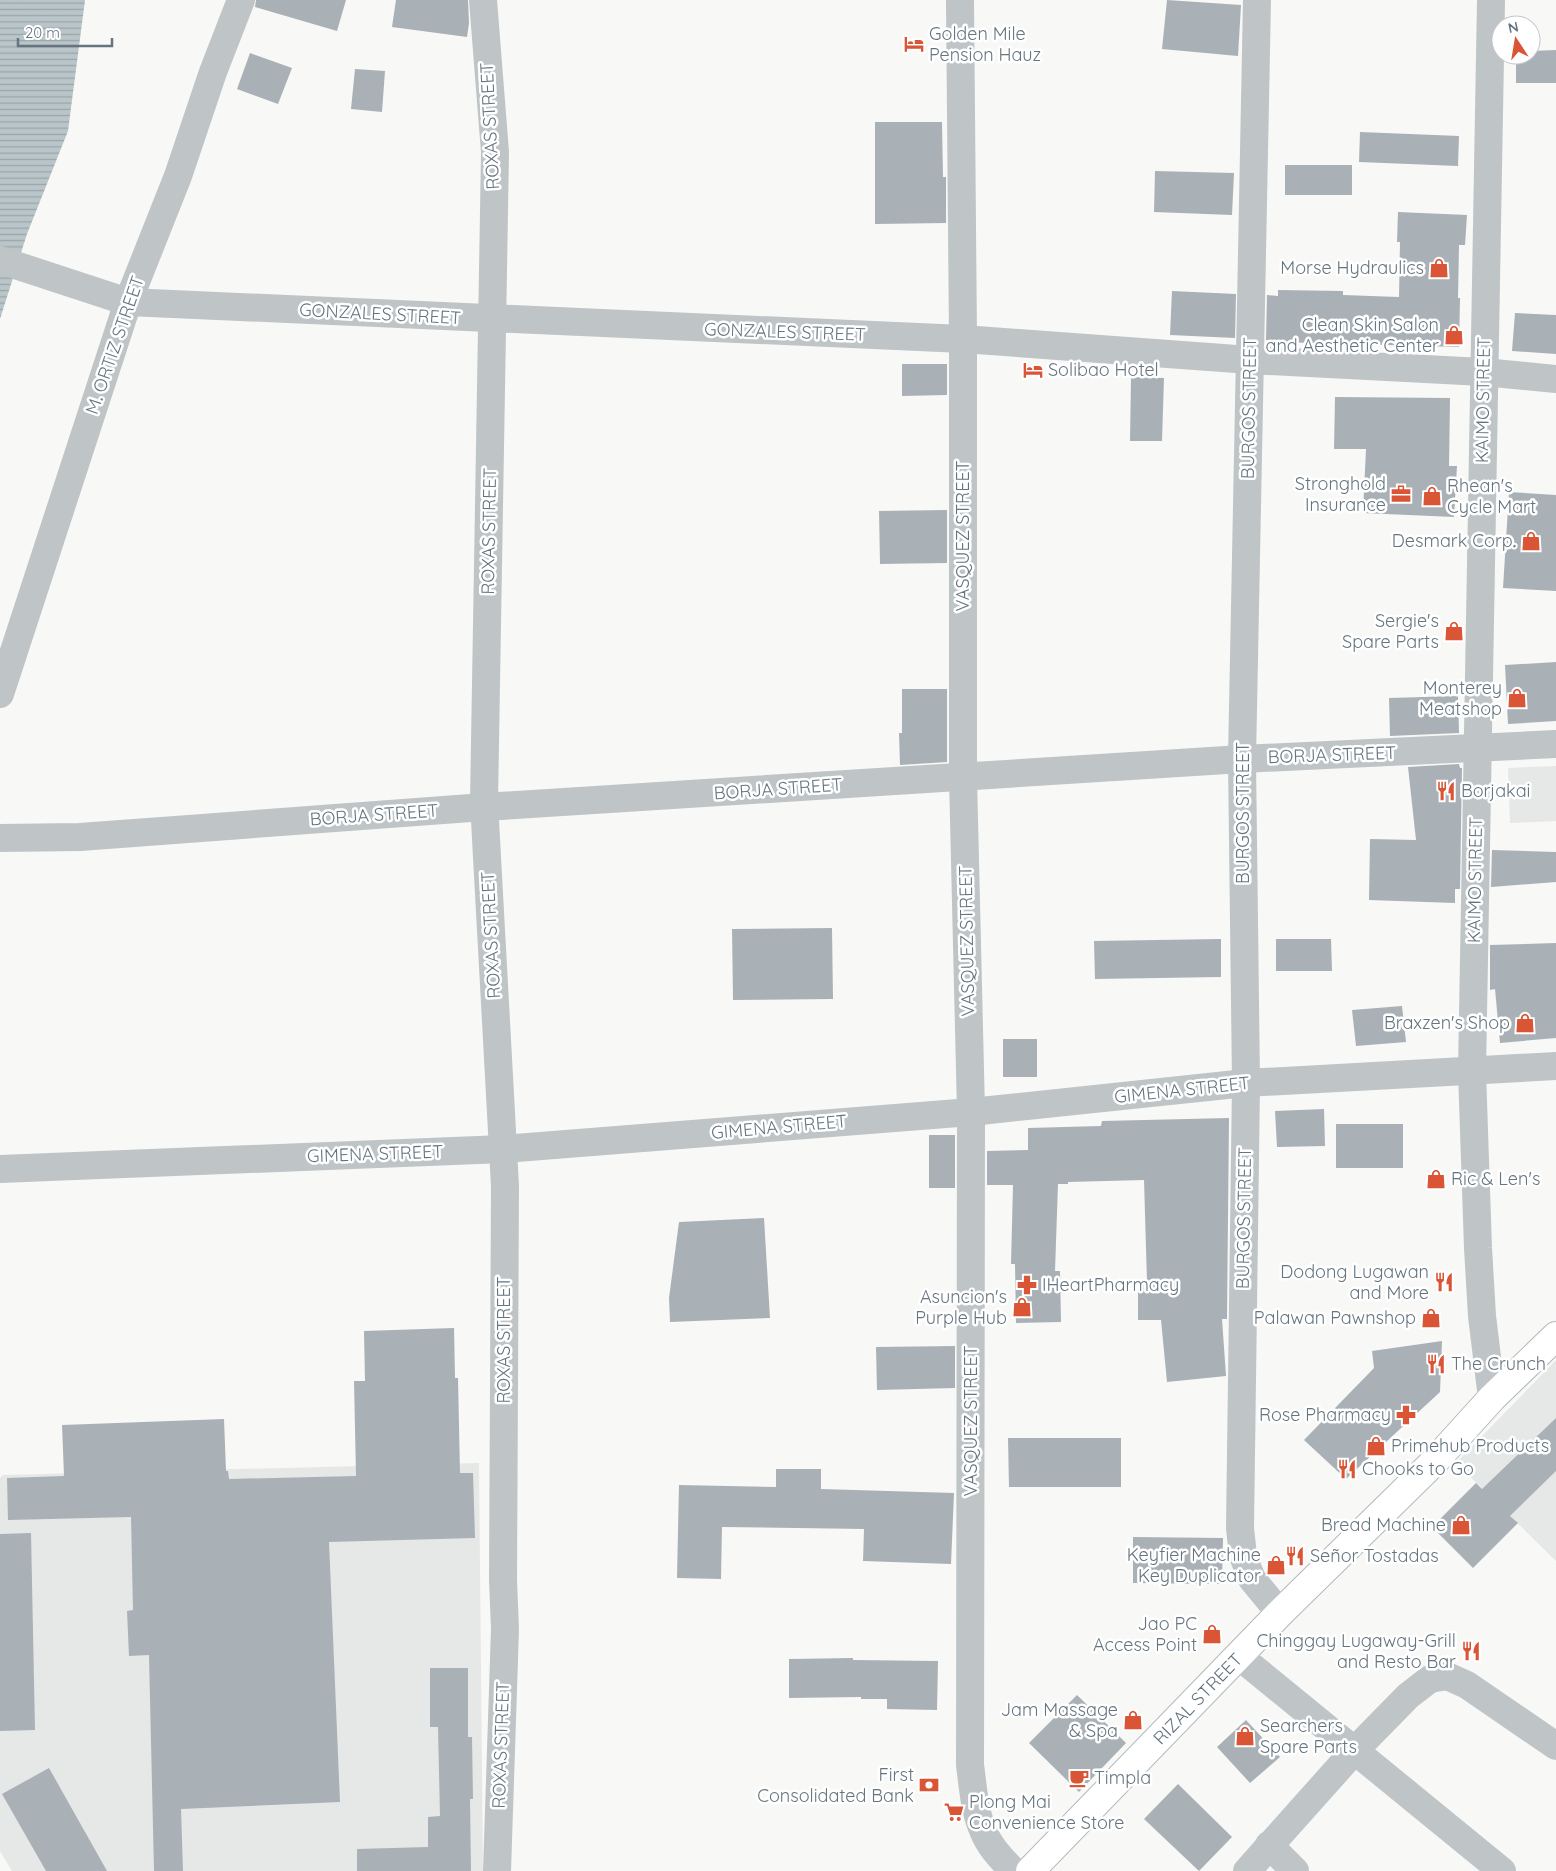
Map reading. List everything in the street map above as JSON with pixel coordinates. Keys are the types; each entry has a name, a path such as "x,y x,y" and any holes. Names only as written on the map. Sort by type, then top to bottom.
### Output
{"main road":[{"name":"RIZAL STREET","path":"1030,1871 1240,1657 1280,1613 1434,1462 1492,1398 1556,1336"}],"street":[{"name":"M. ORTIZ STREET","path":"0,694 128,302 178,176 213,72 241,0"},
{"name":"ROXAS STREET","path":"483,0 495,152 484,807 505,1186 503,1580 505,1629 497,1871"},
{"name":"VASQUEZ STREET","path":"960,0 963,339 963,777 971,1112 970,1765 976,1811 983,1831 995,1851 1013,1871"},
{"name":"BURGOS STREET","path":"1257,0 1242,759 1246,1083 1240,1528 1243,1556 1252,1580 1280,1613"},
{"name":"KAIMO STREET","path":"1491,0 1476,749 1472,1072 1482,1316 1492,1398"},
{"name":"GONZALES STREET","path":"9,263 128,302 963,339 1250,360 1483,372 1556,379"},
{"name":"BORJA STREET","path":"0,838 80,836 484,807 1242,759 1556,744"},
{"name":"GIMENA STREET","path":"0,1169 503,1148 971,1112 1246,1083 1556,1066"},
{"path":"1240,1657 1502,1871"},
{"path":"1247,1871 1355,1750 1408,1696 1430,1680 1447,1676 1467,1685 1556,1746"},
{"path":"1269,1845 1295,1871"}],"shaded area":[{"path":"0,0 85,0 68,131 27,234 0,319"},
{"path":"1556,766 1556,821 1510,823 1508,768"},
{"path":"1556,1360 1556,1561 1456,1463"},
{"path":"479,1463 483,1871 12,1871 0,1851 0,1478 3,1475"}],"building":[{"path":"256,0 346,0 337,31 255,7"},
{"path":"396,0 468,0 469,23 467,37 392,27"},
{"path":"1167,0 1241,5 1238,56 1162,49"},
{"path":"1556,50 1556,83 1516,83 1516,65 1541,65 1541,51"},
{"path":"250,53 292,68 278,104 237,89"},
{"path":"355,69 385,71 382,112 351,109"},
{"path":"875,122 942,122 943,177 946,177 946,223 875,224"},
{"path":"1360,132 1459,136 1458,166 1359,162"},
{"path":"1285,165 1352,165 1352,195 1285,195"},
{"path":"1155,171 1234,173 1232,215 1154,212"},
{"path":"1398,212 1467,215 1465,245 1459,245 1459,347 1278,342 1278,340 1266,340 1267,295 1278,296 1278,290 1343,291 1343,295 1399,297 1400,242 1397,242"},
{"path":"1172,291 1236,294 1235,338 1170,335"},
{"path":"1515,313 1556,315 1556,354 1512,351"},
{"path":"902,364 947,364 947,395 902,396"},
{"path":"1131,377 1164,378 1162,441 1130,441"},
{"path":"1335,397 1450,398 1449,466 1457,466 1454,517 1363,513 1366,449 1334,449"},
{"name":"Desmark Corp.","path":"1509,492 1556,495 1556,591 1503,588"},
{"path":"947,510 947,563 880,564 879,511"},
{"path":"1556,662 1556,721 1508,724 1505,665"},
{"path":"902,689 947,689 947,762 900,765 899,733 902,733"},
{"path":"1458,696 1459,733 1390,736 1389,698"},
{"path":"1459,764 1460,768 1462,768 1460,889 1455,889 1455,903 1369,900 1370,839 1416,840 1408,767"},
{"path":"1492,850 1556,852 1556,882 1491,887"},
{"path":"832,928 833,999 733,1000 732,929"},
{"path":"1221,939 1221,977 1095,979 1094,941"},
{"path":"1276,939 1331,939 1332,971 1276,971"},
{"path":"1556,943 1556,1038 1500,1043 1495,989 1490,990 1490,945"},
{"path":"1402,1006 1406,1042 1356,1046 1352,1010"},
{"path":"1003,1039 1037,1039 1037,1077 1003,1077"},
{"path":"1324,1109 1325,1146 1277,1147 1275,1111"},
{"path":"1229,1118 1227,1319 1222,1319 1226,1376 1167,1382 1161,1320 1138,1320 1138,1282 1147,1282 1144,1180 1068,1182 1068,1184 1058,1184 1055,1271 1060,1271 1061,1322 1016,1323 1015,1264 1011,1264 1013,1185 987,1185 987,1151 1028,1150 1028,1128 1101,1126 1102,1121"},
{"path":"1336,1124 1403,1124 1403,1168 1336,1168"},
{"path":"929,1135 955,1135 955,1188 929,1188"},
{"path":"764,1218 770,1318 670,1322 669,1298 679,1222"},
{"path":"454,1328 455,1378 458,1378 460,1473 473,1473 475,1538 329,1542 340,1802 181,1809 183,1871 154,1871 149,1655 129,1656 127,1611 133,1610 131,1517 8,1520 7,1478 64,1476 62,1425 224,1419 226,1471 228,1471 229,1479 356,1476 354,1381 365,1381 364,1331"},
{"path":"1442,1341 1440,1392 1346,1479 1304,1440 1374,1368 1372,1351"},
{"path":"955,1346 955,1388 877,1390 876,1347"},
{"path":"1556,1418 1556,1471 1510,1516 1518,1523 1473,1568 1432,1527 1476,1483 1482,1489"},
{"path":"1008,1438 1121,1438 1121,1487 1009,1487"},
{"path":"776,1469 821,1469 821,1489 954,1493 951,1564 863,1561 864,1529 722,1527 721,1579 677,1578 679,1485 776,1487"},
{"path":"31,1533 35,1730 0,1731 0,1534"},
{"path":"1133,1537 1223,1538 1222,1584 1133,1583"},
{"path":"853,1658 853,1660 938,1661 937,1710 887,1709 887,1699 861,1699 861,1697 789,1698 789,1659"},
{"path":"430,1668 468,1668 468,1737 472,1737 473,1799 470,1799 471,1871 357,1871 357,1849 428,1847 428,1817 440,1816 438,1727 430,1727"},
{"path":"1077,1695 1126,1743 1079,1792 1029,1743"},
{"path":"1246,1720 1280,1757 1250,1783 1217,1747"},
{"path":"49,1768 107,1871 46,1871 2,1794"},
{"path":"1178,1784 1232,1837 1199,1871 1144,1819"}],"place":[{"name":"Golden Mile Pension Hauz","path":"914,44"},
{"name":"Morse Hydraulics","path":"1439,268"},
{"name":"Clean Skin Salon and Aesthetic Center","path":"1454,335"},
{"name":"Solibao Hotel","path":"1033,370"},
{"name":"Stronghold Insurance","path":"1401,494"},
{"name":"Rhean's Cycle Mart","path":"1432,496"},
{"name":"Desmark Corp.","path":"1531,541"},
{"name":"Sergie's Spare Parts","path":"1454,631"},
{"name":"Monterey Meatshop","path":"1517,698"},
{"name":"Borjakai","path":"1446,791"},
{"name":"Braxzen's Shop","path":"1525,1023"},
{"name":"Ric & Len's","path":"1436,1179"},
{"name":"Dodong Lugawan and More","path":"1444,1282"},
{"name":"IHeartPharmacy","path":"1027,1285"},
{"name":"Asuncion's Purple Hub","path":"1022,1307"},
{"name":"Palawan Pawnshop","path":"1431,1318"},
{"name":"The Crunch","path":"1436,1364"},
{"name":"Rose Pharmacy","path":"1406,1415"},
{"name":"Primehub Products","path":"1376,1446"},
{"name":"Chooks to Go","path":"1347,1469"},
{"name":"Bread Machine","path":"1461,1525"},
{"name":"Señor Tostadas","path":"1295,1556"},
{"name":"Keyfier Machine Key Duplicator","path":"1276,1565"},
{"name":"Jao PC Access Point","path":"1212,1634"},
{"name":"Chinggay Lugaway-Grill and Resto Bar","path":"1471,1651"},
{"name":"Jam Massage & Spa","path":"1133,1720"},
{"name":"Searchers Spare Parts","path":"1245,1736"},
{"name":"Timpla","path":"1079,1778"},
{"name":"First Consolidated Bank","path":"929,1785"},
{"name":"Plong Mai Convenience Store","path":"954,1812"}]}
